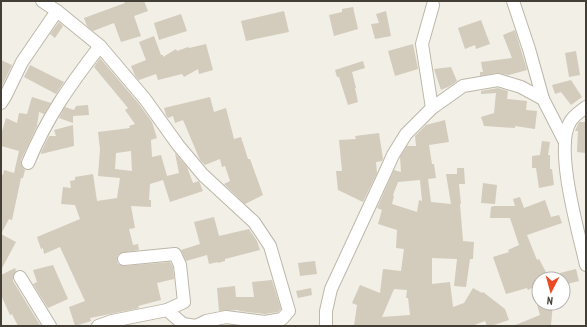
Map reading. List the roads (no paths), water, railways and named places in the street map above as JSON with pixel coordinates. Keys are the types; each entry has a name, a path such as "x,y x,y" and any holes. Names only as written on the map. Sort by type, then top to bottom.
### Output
{"street":[{"path":"42,1 57,11 100,46 145,99 178,145 203,175 254,222 270,246 289,312 282,319 265,324 226,317 206,321 196,326 183,324 167,310"},
{"path":"513,1 529,49 543,100 565,142"},
{"path":"432,108 422,44 433,5"},
{"path":"1,103 22,62 57,11"},
{"path":"28,163 37,140 53,110 77,75 100,46"},
{"path":"326,326 326,311 331,289 393,155 406,134 432,108 463,86 498,80 521,87 543,100"},
{"path":"586,107 570,122 565,142 565,163 586,265"},
{"path":"98,326 112,321 167,310 184,302 180,265 175,254 124,259"},
{"path":"20,277 50,326"}]}
